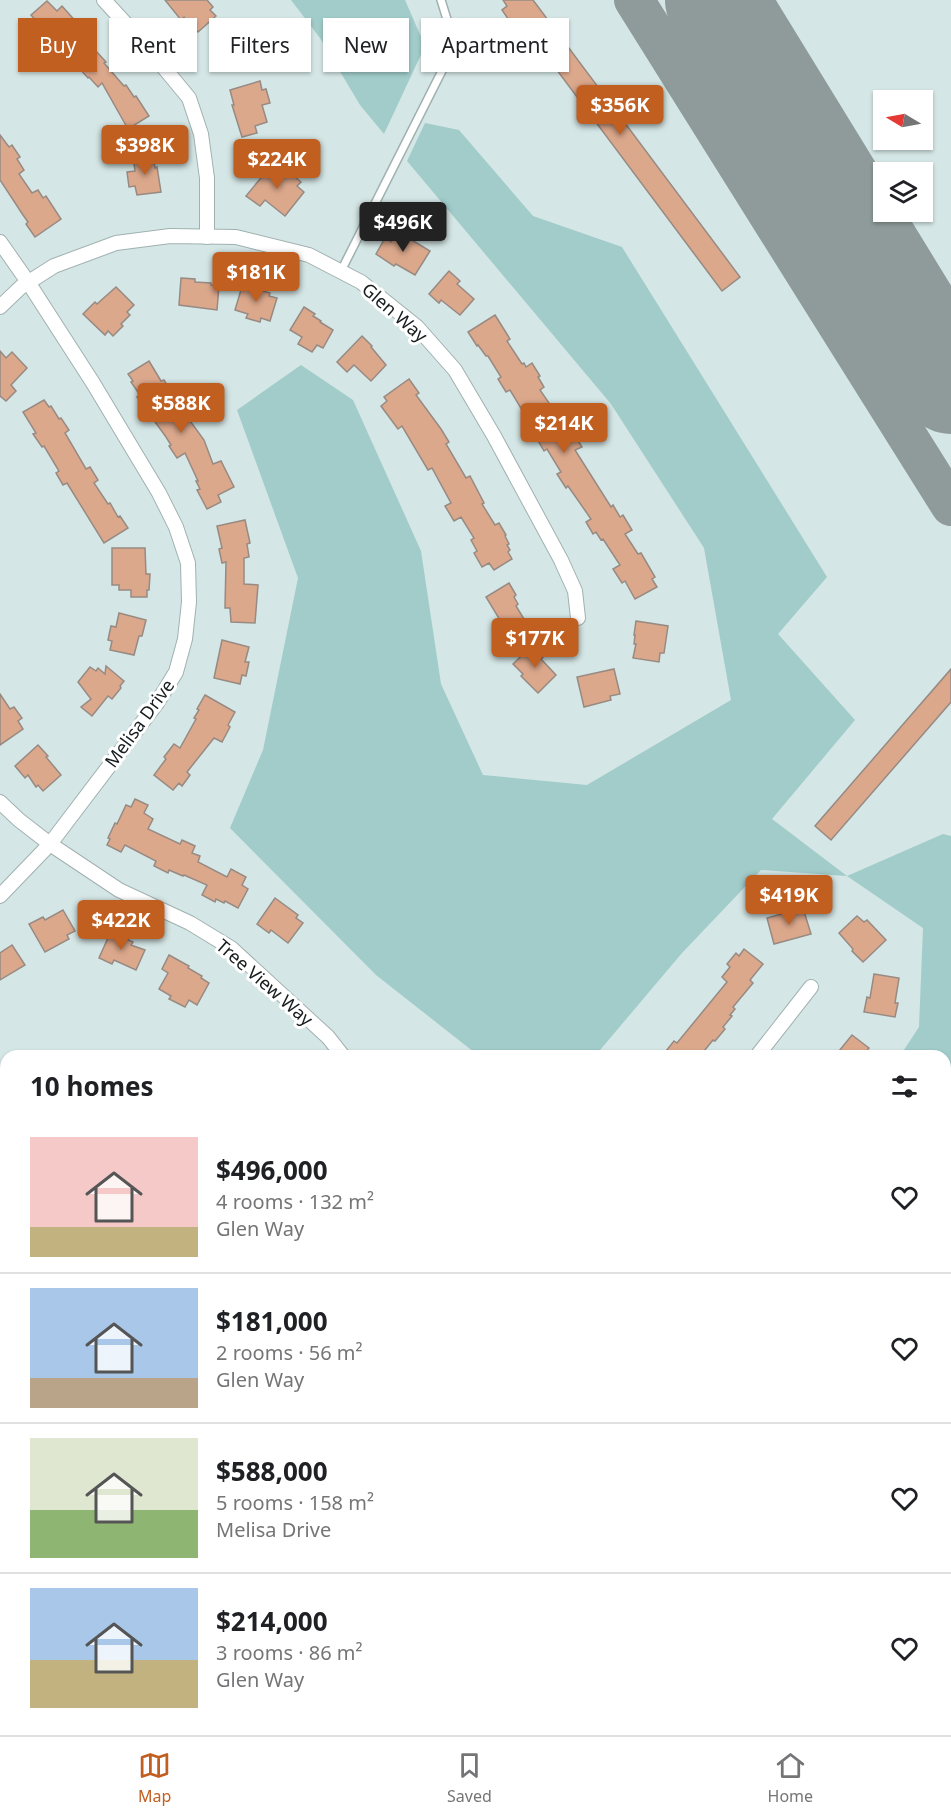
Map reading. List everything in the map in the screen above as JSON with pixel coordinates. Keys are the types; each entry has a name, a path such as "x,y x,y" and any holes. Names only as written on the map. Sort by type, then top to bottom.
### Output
{"street":[{"path":"104,0 189,98 201,134 207,178 207,237"},
{"name":"Glen Way","path":"0,307 21,286 54,266 116,243 170,236 236,237 309,255 341,271 361,282 417,327 455,370 494,436 561,560 575,591 578,618"},
{"name":"Melisa Drive","path":"0,242 93,383 159,493 176,527 188,564 189,602 184,639 176,672 157,703 50,844 0,896"},
{"name":"Tree View Way","path":"0,802 50,844 119,890 190,922 231,948 328,1037 338,1050"},
{"path":"762,1050 812,987"}],"lane":[{"path":"341,271 455,45 441,0"}],"shaded area":[{"path":"291,0 405,0 421,37 421,55 384,134 360,105 340,72 409,72 409,18 323,18 323,43 311,26 311,18 305,18"},
{"path":"425,123 459,130 533,216 622,247 827,577 778,634 855,720 772,819 847,876 761,870 682,953 600,1050 471,1050 376,975 230,828 263,750 298,578 237,410 301,365 353,400 421,551 441,684 483,775 587,785 731,700 704,548 611,404 407,161"},
{"path":"943,834 951,836 951,1050 904,1050 919,1027 923,928 847,876"}],"building":[{"path":"165,0 207,0 213,7 210,10 216,16 209,18 209,22 198,32 197,18 179,18"},
{"path":"503,0 533,0 546,18 507,18 502,10 507,6"},
{"path":"47,1 57,11 62,6 73,18 34,18 31,15"},
{"path":"569,48 740,277 722,291 558,72 569,72"},
{"path":"97,52 106,62 104,63 109,72 112,72 124,86 126,85 134,97 136,96 149,116 128,129 102,83 98,87 83,72 97,72"},
{"path":"260,81 262,90 266,89 270,103 262,105 267,122 255,126 257,133 242,137 230,90"},
{"path":"0,135 9,147 12,145 20,157 17,159 24,170 19,174 32,193 38,190 43,198 46,196 61,219 35,237 26,224 28,222 0,180"},
{"path":"153,154 161,192 137,195 135,186 129,187 127,172 135,171 133,157"},
{"path":"278,167 287,174 289,172 301,182 297,186 304,192 285,216 265,200 260,206 246,196 269,168 274,172"},
{"path":"397,231 430,251 415,275 396,264 394,266 376,254 385,238 391,242"},
{"path":"449,271 460,281 457,284 474,299 460,315 441,300 439,303 429,294"},
{"path":"181,278 195,279 195,282 219,286 217,310 179,305"},
{"path":"243,283 257,287 256,289 270,293 269,296 277,298 270,321 261,318 260,322 246,318 248,314 235,310"},
{"path":"116,287 134,305 127,312 130,315 121,324 123,326 113,336 108,331 105,335 83,314"},
{"path":"304,307 315,314 313,316 320,322 333,330 323,348 317,345 312,352 298,344 302,337 290,330"},
{"path":"495,315 510,339 507,341 522,364 524,363 526,367 532,363 544,387 540,390 562,422 565,420 582,447 575,450 611,507 613,505 620,517 623,515 632,530 625,534 638,554 641,553 655,577 652,579 657,587 635,599 625,581 622,583 613,569 620,565 603,539 601,540 596,532 593,534 586,522 591,519 568,486 566,488 557,474 561,472 547,449 544,451 536,437 535,439 527,425 530,423 510,390 506,392 498,379 501,377 488,356 477,346 468,332"},
{"path":"362,336 386,365 371,381 354,365 347,372 337,362"},
{"path":"0,351 6,358 12,352 27,368 11,385 16,391 6,401 0,396"},
{"path":"149,361 161,381 164,380 172,393 168,395 185,420 188,418 204,440 213,464 221,461 234,487 218,495 221,502 207,509 197,490 200,489 196,481 198,481 185,453 177,458 166,437 137,397 140,395 131,382 133,381 128,374"},
{"path":"409,379 419,393 416,395 449,442 446,444 466,478 470,476 484,503 482,504 495,525 499,523 506,535 510,550 508,552 512,559 494,570 489,563 482,567 474,553 477,551 471,540 474,538 461,517 454,521 445,506 451,503 432,468 428,470 402,426 398,429 381,406 387,401 384,397"},
{"path":"44,400 69,430 65,433 86,469 90,467 98,480 94,483 128,528 104,543 67,483 63,485 56,473 59,471 44,446 42,447 33,434 36,433 23,412"},
{"path":"245,520 250,543 247,544 249,557 244,558 244,584 258,585 255,623 231,622 230,608 225,608 226,562 222,563 219,549 222,548 217,526"},
{"path":"112,548 145,548 146,574 150,574 147,597 131,597 131,590 119,590 119,585 112,585"},
{"path":"509,583 516,595 514,597 518,604 516,606 524,619 506,630 486,597"},
{"path":"119,613 146,620 134,655 110,650 112,641 108,640 111,626 116,627"},
{"path":"636,621 668,626 664,653 660,653 659,662 633,658 636,644 634,644 634,635"},
{"path":"222,640 249,647 245,662 249,662 246,676 242,675 240,684 214,678"},
{"path":"533,645 544,656 541,659 556,675 538,693 513,664"},
{"path":"106,666 124,681 112,699 108,696 92,716 81,707 91,699 78,682 90,667 96,671 98,668 105,674"},
{"path":"614,669 620,694 610,696 611,700 584,707 577,677"},
{"path":"951,669 951,702 831,840 815,826"},
{"path":"0,694 10,709 14,707 22,718 18,721 23,729 0,745"},
{"path":"205,695 235,712 228,725 230,727 222,742 214,738 187,772 190,775 182,786 179,783 173,790 154,775 174,744 180,748 196,719 194,718 199,710 197,709"},
{"path":"38,745 61,775 43,791 38,785 36,787 28,775 25,778 15,766"},
{"path":"135,799 148,805 144,813 153,819 148,829 180,844 182,840 195,846 192,853 200,856 198,862 227,877 231,869 246,877 242,885 248,889 238,908 225,901 224,903 216,899 215,902 202,895 207,885 169,870 168,873 154,866 156,861 125,845 121,852 107,845 115,823 117,824 126,805 131,807"},
{"path":"275,898 298,915 296,918 303,923 288,943 271,930 269,933 257,924"},
{"path":"803,908 811,934 774,944 767,918"},
{"path":"63,910 75,931 67,935 69,939 45,952 29,924 43,917 45,920"},
{"path":"857,916 864,922 867,920 886,940 863,962 839,933"},
{"path":"112,929 126,935 124,938 133,942 131,945 145,950 136,970 114,960 112,964 99,958"},
{"path":"12,945 25,965 0,980 0,953"},
{"path":"744,949 763,964 750,980 753,983 733,1007 735,1009 730,1015 732,1016 723,1027 725,1029 705,1050 667,1050 674,1041 677,1043 727,982 722,977 730,967 727,964 736,953 739,956"},
{"path":"169,955 189,966 188,968 209,983 197,1005 189,1000 185,1007 169,999 171,996 159,989 168,973 162,969"},
{"path":"874,974 899,978 895,1017 864,1012 867,997 870,998"},
{"path":"852,1035 869,1048 867,1050 840,1050"}],"taxiway":[{"path":"634,0 951,506"}],"runway":[{"path":"716,0 951,383"}]}
